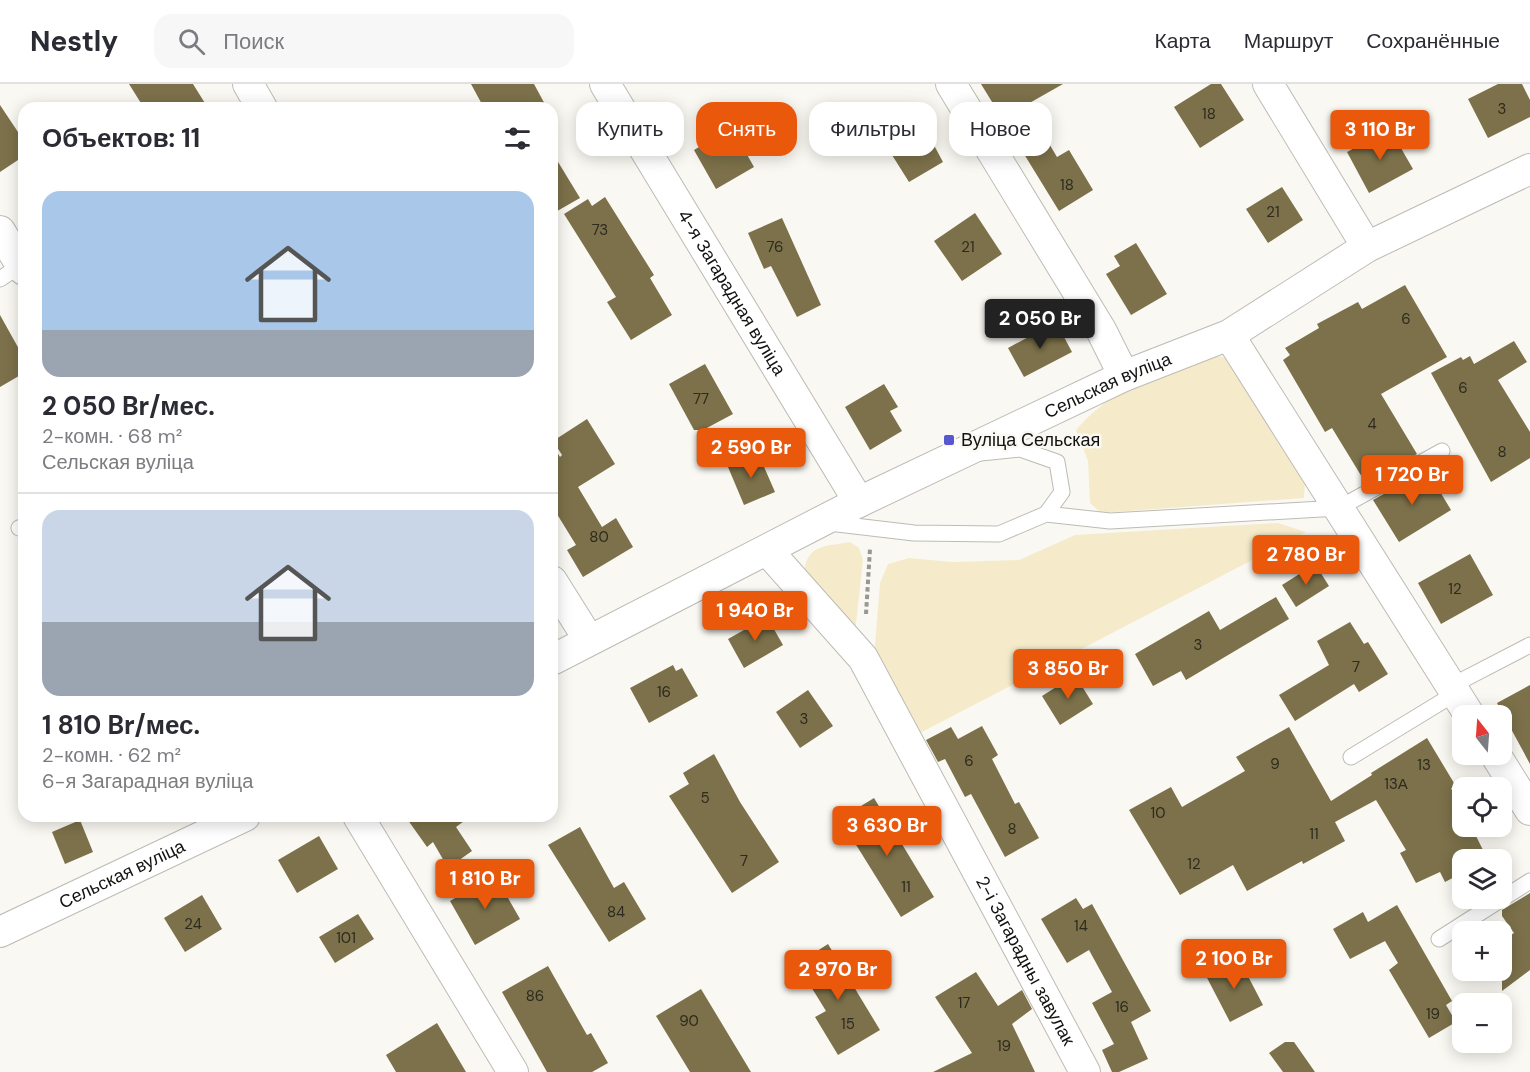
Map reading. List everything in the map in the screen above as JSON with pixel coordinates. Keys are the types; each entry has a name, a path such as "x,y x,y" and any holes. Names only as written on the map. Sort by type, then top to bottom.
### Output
{"street":[{"path":"248,84 258,102"},
{"name":"4-я Загарадная вуліца","path":"605,84 865,515"},
{"path":"951,84 1101,330 1124,376"},
{"path":"1268,84 1367,247"},
{"name":"Сельская вуліца","path":"558,657 820,522 865,515 958,456 1124,376 1229,335 1367,247 1530,170"},
{"path":"0,231 15,271"},
{"path":"1229,335 1459,698"},
{"name":"2-і Загарадны завулак","path":"767,550 863,658 1085,1072"},
{"path":"558,590 590,640"},
{"path":"1502,765 1530,810"},
{"name":"Сельская вуліца","path":"0,932 232,822"},
{"path":"362,822 513,1072"}],"lane":[{"path":"958,456 1020,449 1057,462 1062,492 1046,514"},
{"path":"865,515 914,533 999,534 1046,514 1110,521 1339,508 1443,451"},
{"path":"1351,757 1459,698 1530,645"},
{"path":"1439,939 1530,881"}],"path":[{"path":"863,658 865,515"}],"shaded area":[{"path":"1202,355 1224,357 1244,377 1305,481 1304,498 1101,513 1090,503 1088,461 1076,430 1103,404 1118,394"},
{"path":"1278,523 1306,532 916,735 874,657 880,583 888,564 909,558 952,562 1019,560 1075,535"},
{"path":"850,542 859,548 863,560 855,633 804,573 809,556 814,551 826,546"}],"building":[{"path":"129,84 193,84 204,102 140,102"},
{"path":"471,84 534,84 544,102 481,102"},
{"path":"981,84 1063,84 1031,102 992,102"},
{"path":"1211,84 1221,84 1244,120 1200,148 1174,107"},
{"path":"1498,84 1522,84 1530,100 1530,117 1488,138 1468,99"},
{"path":"0,105 18,132 18,160 0,172"},
{"path":"1390,129 1413,169 1369,193 1347,152"},
{"path":"1052,149 1057,157 1069,150 1093,190 1059,211 1025,156 1052,156"},
{"path":"937,151 943,162 909,182 893,156 937,156"},
{"path":"697,156 748,156 754,167 716,189"},
{"path":"558,162 580,198 558,211"},
{"path":"1282,187 1303,220 1268,243 1246,209"},
{"path":"605,197 654,275 650,278 672,315 631,340 607,302 616,297 564,214 588,199 592,206"},
{"path":"975,213 1002,254 962,281 934,241"},
{"path":"782,218 821,305 797,317 771,266 764,269 748,233"},
{"path":"1136,243 1167,294 1131,315 1106,274 1120,266 1114,256"},
{"path":"1405,285 1447,357 1381,394 1417,454 1365,482 1332,428 1325,432 1283,360 1290,355 1285,348 1319,328 1317,324 1358,302 1362,309"},
{"path":"0,315 18,347 18,376 0,387"},
{"path":"1056,322 1072,352 1024,377 1008,348"},
{"path":"1514,341 1527,362 1498,380 1530,432 1530,458 1491,482 1431,373 1461,357 1463,360 1470,356 1474,364"},
{"path":"705,364 733,414 703,430 694,430 669,384"},
{"path":"884,384 898,407 890,411 902,431 870,450 845,407"},
{"path":"587,419 615,464 578,487 602,527 616,518 633,547 583,577 567,550 576,545 558,516 558,454 560,457 562,455 558,449 558,438"},
{"path":"758,453 775,492 744,505 728,467"},
{"path":"1427,470 1451,510 1399,542 1373,500"},
{"path":"1470,554 1493,595 1441,624 1418,583"},
{"path":"1315,564 1329,586 1296,607 1282,585"},
{"path":"1276,597 1289,619 1186,680 1181,671 1153,686 1135,654 1209,611 1220,630"},
{"path":"767,617 783,645 744,668 728,639"},
{"path":"1350,622 1364,644 1368,642 1388,674 1359,692 1354,684 1295,721 1279,695 1329,665 1317,641"},
{"path":"673,665 676,671 682,668 698,696 649,723 630,688"},
{"path":"1075,675 1093,704 1060,725 1042,696"},
{"path":"1530,685 1530,764 1512,731 1512,705 1498,705 1497,703"},
{"path":"808,690 833,726 800,748 776,712"},
{"path":"982,726 998,755 992,759 1015,804 1019,802 1039,838 1005,857 971,794 965,797 945,759 938,762 926,740 951,727 958,739"},
{"path":"1289,727 1331,801 1427,738 1452,780 1452,837 1476,837 1482,849 1452,849 1452,878 1445,882 1440,872 1416,883 1400,853 1406,850 1376,800 1335,822 1345,841 1303,864 1302,861 1247,891 1233,865 1180,895 1129,810 1171,787 1182,807 1245,771 1236,757"},
{"path":"714,754 740,802 779,862 732,893 669,796 689,784 683,773"},
{"path":"874,798 934,897 901,917 840,819"},
{"path":"81,822 93,852 65,864 52,832"},
{"path":"409,822 463,822 456,827 472,851 448,868 433,842 427,847"},
{"path":"580,827 614,888 624,882 646,919 609,942 548,845"},
{"path":"319,836 338,869 297,893 278,860"},
{"path":"495,875 520,919 475,945 450,901"},
{"path":"1530,893 1530,970 1502,991 1502,981 1512,981 1512,934 1514,933 1512,921 1506,921 1502,916 1502,910 1512,909 1512,904"},
{"path":"202,895 222,929 185,952 164,918"},
{"path":"1076,898 1083,909 1092,904 1151,1011 1131,1022 1148,1059 1119,1072 1112,1072 1102,1050 1114,1044 1092,1003 1112,992 1089,950 1067,963 1041,919"},
{"path":"1397,905 1452,1001 1446,1005 1452,1015 1452,1024 1429,1038 1389,970 1398,963 1385,941 1350,959 1333,929 1363,912 1368,922"},
{"path":"358,914 374,939 335,963 319,937"},
{"path":"828,944 880,1030 838,1055 815,1017 826,1011 797,964"},
{"path":"1238,957 1263,1005 1230,1022 1205,974"},
{"path":"548,966 587,1035 591,1033 608,1063 592,1072 547,1072 502,992"},
{"path":"976,972 998,1006 1022,990 1032,1009 1012,1024 1035,1072 933,1072 972,1053 935,997"},
{"path":"701,989 751,1072 690,1072 656,1016"},
{"path":"437,1023 466,1072 396,1072 386,1055"},
{"path":"1285,1042 1294,1042 1315,1072 1283,1072 1269,1053"}],"place":[{"name":"Вуліца Сельская","path":"949,440"}]}
